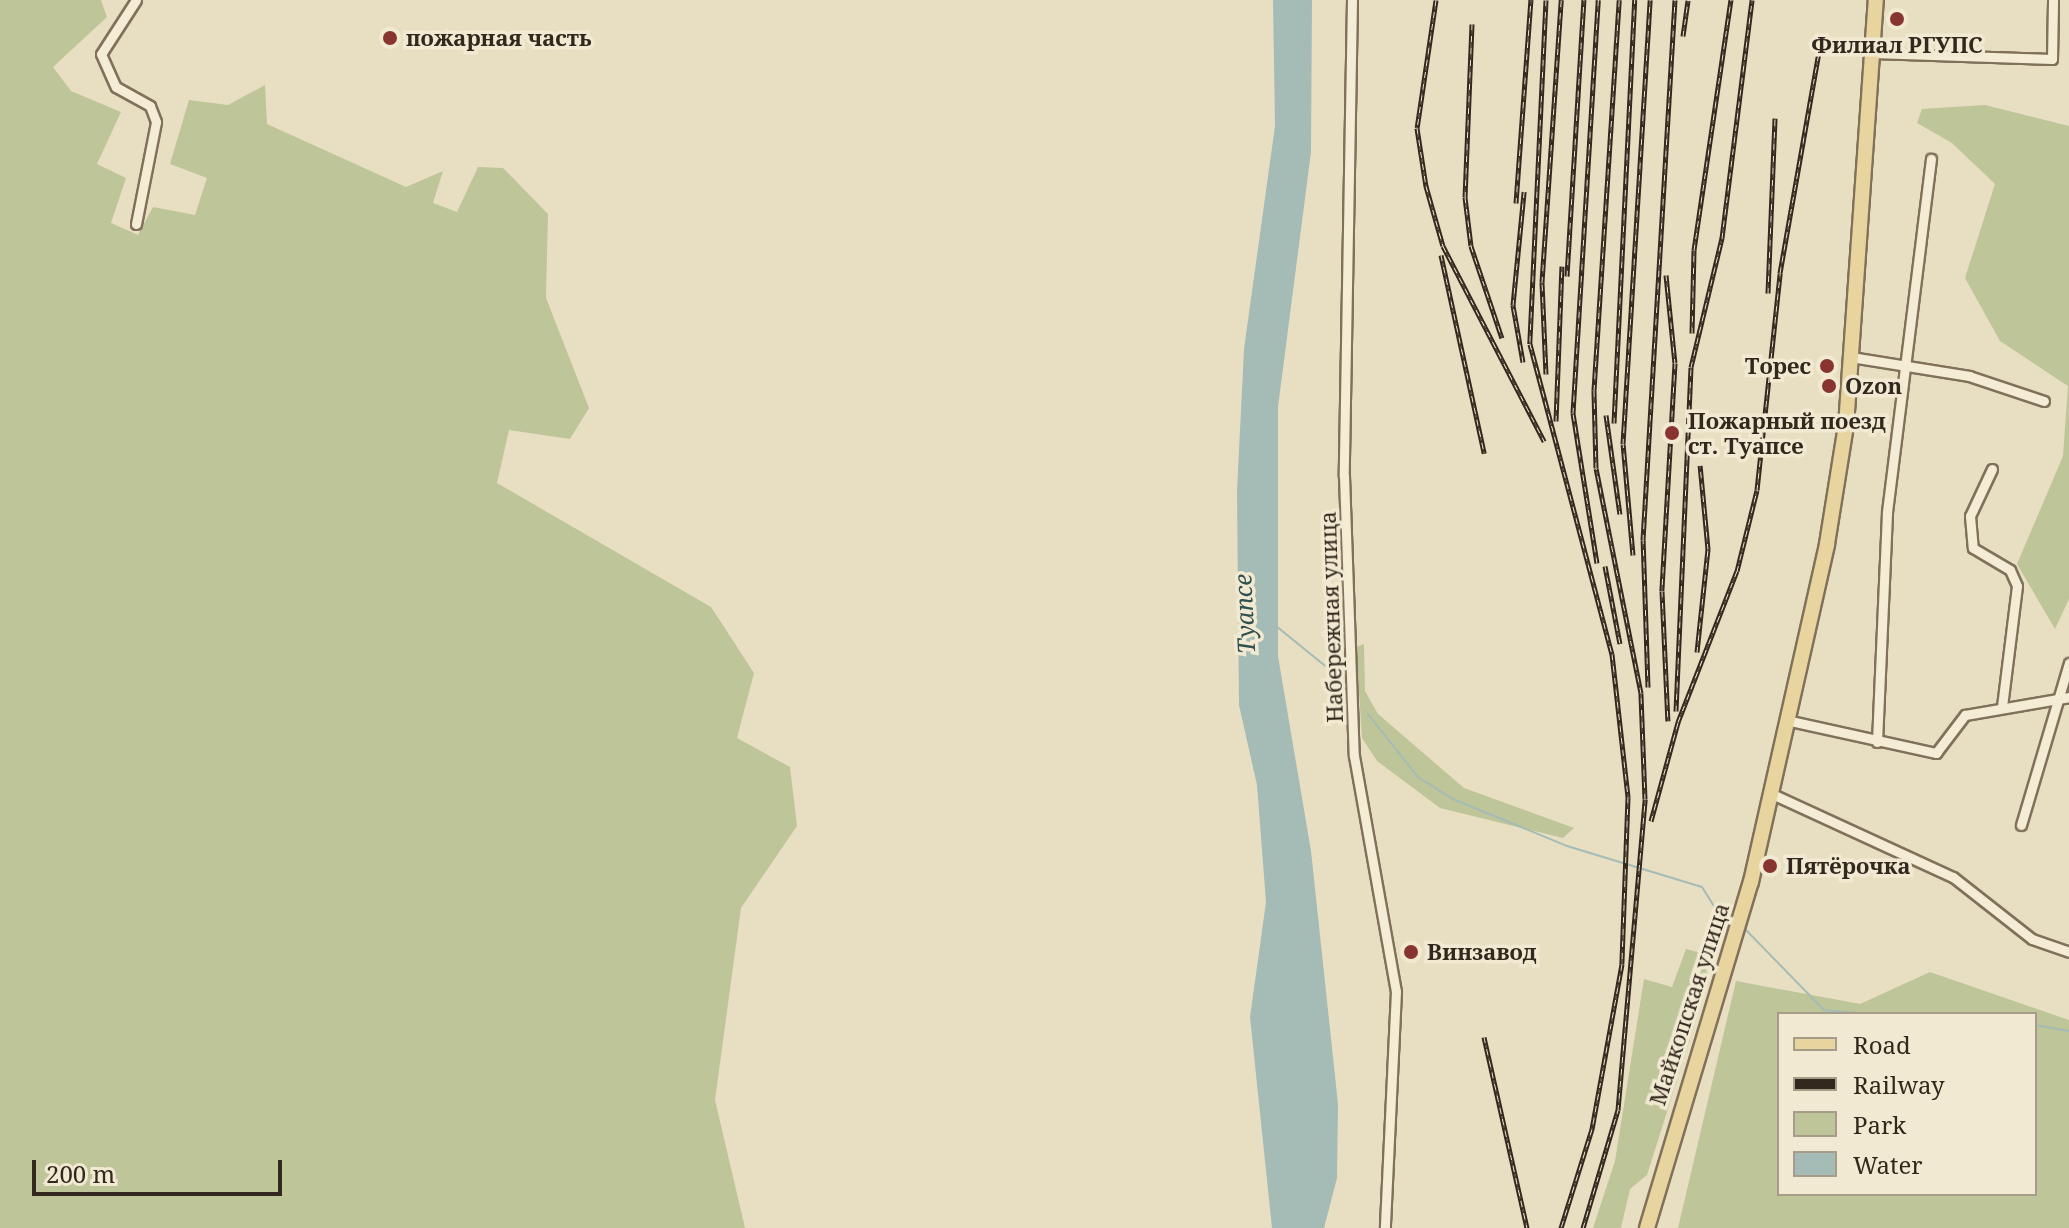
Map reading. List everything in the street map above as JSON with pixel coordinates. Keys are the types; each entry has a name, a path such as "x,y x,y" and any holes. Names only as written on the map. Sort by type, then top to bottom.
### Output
{"main road":[{"name":"Майкопская улица","path":"1647,1228 1741,915 1835,500 1851,357 1876,0"}],"street":[{"path":"136,0 101,54 116,87 150,106 156,122 136,224"},
{"name":"Набережная улица","path":"1352,0 1344,476 1354,756 1396,991 1385,1228"},
{"path":"1873,53 2052,59 2053,0"},
{"path":"1877,742 1887,512 1909,364 1919,210 1931,159"},
{"path":"1851,357 1909,364 2044,401"},
{"path":"1992,469 1970,516 1973,548 2010,570 2017,586 2002,706"},
{"path":"2021,825 2056,696 2069,663"},
{"path":"1786,720 1936,753 1965,715 2056,696 2069,697"},
{"path":"1770,793 1953,877 2032,939 2069,952"}],"green space":[{"path":"0,0 101,0 107,17 53,67 71,91 121,112 97,164 126,178 111,223 138,235 153,207 195,215 207,178 170,164 189,100 228,105 265,85 267,124 406,187 443,171 433,203 457,212 478,167 503,168 548,214 546,298 589,408 570,439 509,430 497,483 711,607 754,673 737,738 790,767 797,826 741,908 715,1100 745,1228 0,1228"},
{"path":"1985,105 2069,126 2069,599 2055,629 2017,564 2063,456 2068,386 2000,341 1965,278 1995,184 1952,143 1917,123 1922,109"},
{"path":"1364,644 1365,691 1378,714 1464,788 1574,828 1563,838 1440,808 1377,761 1362,738 1356,647"},
{"path":"1686,949 1701,953 1709,980 1647,1175 1630,1189 1621,1228 1593,1228 1615,1161 1644,979 1672,987"},
{"path":"1930,972 2069,1020 2069,1228 1678,1228 1736,981 1860,1004"}],"water":[{"name":"Туапсе","path":"1273,0 1312,0 1311,152 1278,407 1278,656 1311,851 1338,1104 1337,1178 1324,1228 1272,1228 1250,1017 1266,902 1257,785 1239,705 1237,491 1244,349 1275,126"}],"waterway":[{"path":"1276,626 1334,673"},
{"path":"1368,714 1418,777 1453,799 1567,846 1702,887 1720,916 1733,922"},
{"path":"1742,926 1824,1010 1846,1012"},
{"path":"2037,1025 2069,1031"}],"railway":[{"path":"1436,0 1417,128 1426,186 1443,246 1544,441"},
{"path":"1516,203 1531,0"},
{"path":"1546,0 1530,344 1612,654 1628,797 1622,964 1592,1129 1561,1228"},
{"path":"1546,374 1542,282 1561,0"},
{"path":"1567,276 1584,0"},
{"path":"1597,563 1573,413 1598,0"},
{"path":"1583,1228 1618,1110 1645,799 1641,693 1596,468 1594,390 1619,0"},
{"path":"1614,423 1635,0"},
{"path":"1633,555 1623,444 1650,0"},
{"path":"1648,687 1643,540 1675,0"},
{"path":"1683,36 1688,0"},
{"path":"1692,333 1694,250 1731,0"},
{"path":"1676,711 1691,367 1722,238 1752,0"},
{"path":"1472,24 1465,197 1471,246 1502,338"},
{"path":"1651,821 1678,722 1737,571 1757,490 1780,273 1820,46"},
{"path":"1768,293 1775,118"},
{"path":"1523,362 1513,305 1524,192"},
{"path":"1441,255 1484,453"},
{"path":"1556,421 1562,266"},
{"path":"1666,275 1675,363 1662,591 1668,721"},
{"path":"1606,415 1620,514"},
{"path":"1697,652 1708,549 1700,465"},
{"path":"1605,566 1620,644"},
{"path":"1484,1037 1527,1228"}],"place":[{"name":"Филиал РГУПС","path":"1897,19"},
{"name":"пожарная часть","path":"390,38"},
{"name":"Торес","path":"1827,366"},
{"name":"Ozon","path":"1829,386"},
{"name":"Пожарный поезд ст. Туапсе","path":"1672,433"},
{"name":"Пятёрочка","path":"1770,866"},
{"name":"Винзавод","path":"1411,952"}]}
